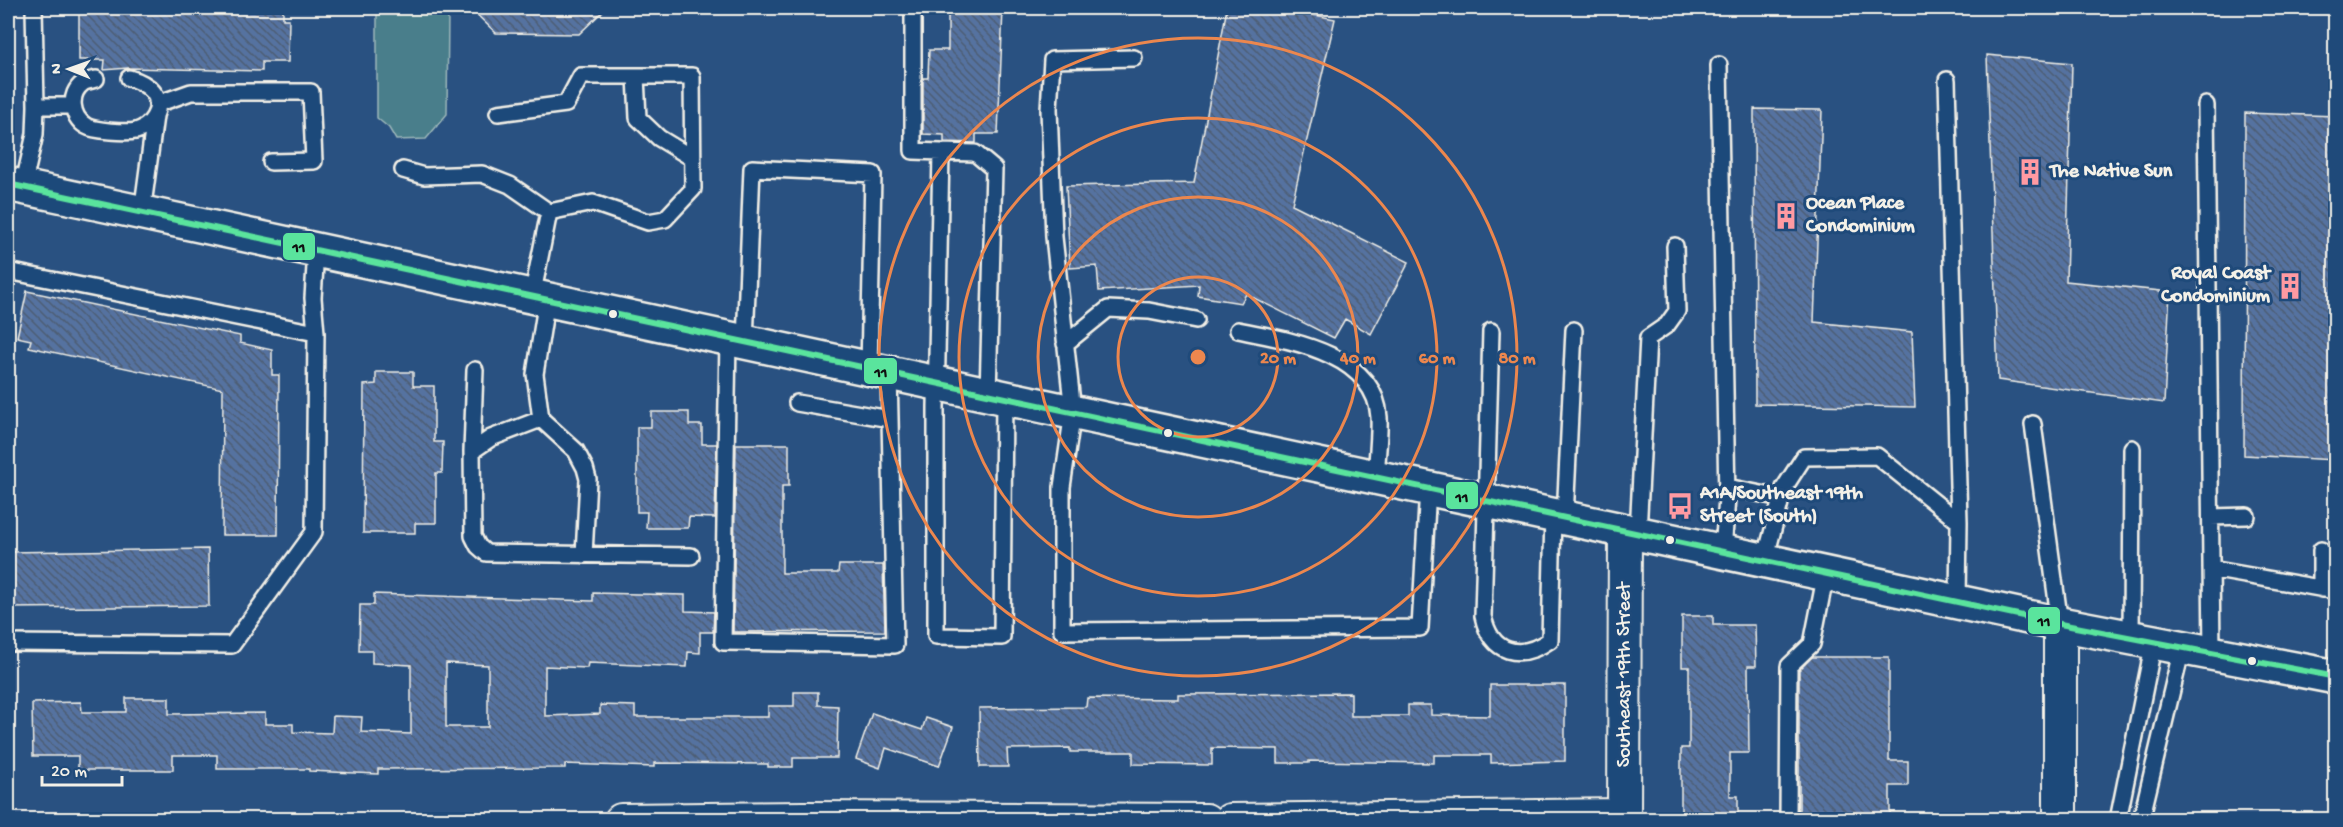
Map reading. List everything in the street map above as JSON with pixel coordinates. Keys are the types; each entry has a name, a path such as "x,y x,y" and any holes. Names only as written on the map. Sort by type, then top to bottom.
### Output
{"main road":[{"path":"15,186 2060,624 2336,677"}],"street":[{"name":"Southeast 19th Street","path":"1624,817 1632,532"},
{"path":"2060,624 2060,819"},
{"path":"1230,819 1624,817"},
{"path":"621,819 1206,819"}],"lane":[{"path":"15,186 35,134 34,8"},
{"path":"913,8 913,151 975,153 994,169 996,396 1002,637 936,636 936,383 941,152"},
{"path":"1134,58 1052,60 1049,109 1054,237 1073,412 1062,487 1062,631 1420,628 1428,488"},
{"path":"1719,65 1727,486 1723,551"},
{"path":"403,170 424,176 482,174 510,185 549,212 593,203 648,222 665,219 693,189 692,76 581,76 566,104 498,113"},
{"path":"636,76 638,118 659,138 692,158"},
{"path":"129,78 144,82 153,91 156,110 142,213"},
{"path":"96,79 84,82 77,90 73,106 77,118 84,125 93,129 135,132 147,126 156,110 191,92 311,92 314,161 271,162"},
{"path":"1947,80 1959,522 1958,601"},
{"path":"2118,819 2170,645 2211,569 2206,105"},
{"path":"36,106 73,106"},
{"path":"752,168 873,174 879,371 890,419 895,645 723,642 736,340 752,168"},
{"path":"549,212 539,298 535,374 541,419 576,451 588,479 584,555"},
{"path":"1632,532 1648,338 1667,326 1677,311 1675,246"},
{"path":"8,643 232,645 314,532 316,333 313,298 316,250"},
{"path":"8,271 316,333"},
{"path":"1065,344 1108,309 1149,311 1196,320"},
{"path":"1238,330 1302,344 1358,371 1373,392 1379,416 1376,477"},
{"path":"1491,331 1483,616 1487,632 1496,644 1509,651 1528,651 1538,649 1550,640 1574,330"},
{"path":"475,370 472,452 473,536 478,546 486,553 691,556"},
{"path":"797,403 890,419"},
{"path":"472,452 491,438 541,419"},
{"path":"2033,424 2060,624"},
{"path":"2132,448 2170,645 2141,819"},
{"path":"1765,560 1784,488 1804,457 1877,456 1959,522"},
{"path":"1727,486 1781,498"},
{"path":"2211,517 2247,516"},
{"path":"2211,569 2328,590 2321,549"},
{"path":"1788,819 1788,666 1812,644 1826,573"}],"green space":[{"path":"383,8 444,8 448,12 447,114 426,139 396,140 389,128 377,118 377,14"}],"building":[{"path":"79,8 283,8 283,19 289,19 288,62 262,62 262,71 128,68 104,70 105,60 79,60"},
{"path":"470,8 606,8 579,34 496,33"},
{"path":"948,8 1003,8 998,134 976,134 976,143 944,142 944,135 923,134 923,78 928,78 929,50 948,50"},
{"path":"1227,8 1280,8 1335,19 1292,204 1409,262 1371,334 1345,319 1334,338 1246,294 1241,303 1198,296 1199,285 1099,291 1097,266 1070,268 1066,186 1194,183"},
{"name":"The Native Sun","path":"1987,55 2072,63 2066,281 2170,292 2164,403 1998,380"},
{"name":"Ocean Place Condominium","path":"1754,109 1822,110 1814,322 1912,332 1915,407 1755,404"},
{"name":"Royal Coast Condominium","path":"2245,113 2336,116 2336,460 2244,455"},
{"path":"27,291 240,336 240,343 272,350 272,375 279,375 278,535 222,535 223,389 29,347 31,340 17,337"},
{"path":"376,372 413,372 413,386 434,386 434,442 443,442 442,473 436,473 436,523 415,523 415,533 363,533 364,385 376,384"},
{"path":"651,412 689,412 689,425 702,425 702,444 717,444 715,518 689,517 688,528 646,528 647,512 637,512 637,427 651,427"},
{"path":"736,444 789,444 789,486 782,486 782,573 838,573 839,565 883,565 885,631 733,632"},
{"path":"208,549 209,606 8,608 8,552"},
{"path":"593,593 685,595 685,611 714,612 713,632 700,632 700,653 688,652 687,667 588,663 587,668 545,666 545,716 600,714 600,705 635,706 635,717 768,717 768,706 794,706 794,692 818,692 818,705 838,706 837,758 793,758 793,767 768,767 768,764 654,763 654,767 565,764 565,768 378,769 378,774 309,771 309,769 217,769 217,755 173,755 173,770 78,770 78,756 33,756 32,703 81,702 82,712 126,712 126,698 169,698 169,714 265,713 265,724 293,724 293,732 332,733 333,716 362,717 361,732 411,734 411,665 372,663 372,651 359,651 360,605 374,605 374,594 593,601","holes":["446,663 488,665 488,727 446,727"]},
{"path":"1682,616 1713,616 1713,625 1755,625 1756,666 1748,666 1749,753 1730,753 1730,796 1738,796 1738,819 1681,819 1681,748 1689,748 1689,667 1682,667"},
{"path":"1812,657 1889,657 1889,761 1908,761 1908,786 1890,786 1890,819 1799,819 1799,670"},
{"path":"1490,685 1565,685 1565,761 1491,763 1491,755 1434,755 1434,763 1309,761 1309,763 1278,763 1278,749 1212,748 1212,765 1133,764 1133,752 1070,752 1070,748 1007,749 1008,767 980,767 979,708 1086,707 1087,698 1178,699 1178,694 1351,693 1351,716 1408,716 1408,705 1431,705 1431,715 1490,716"},
{"path":"872,713 922,730 926,718 953,727 939,766 886,748 880,768 856,759"}],"transit line":[{"name":"11","path":"8,184 2060,624 2336,677"}],"place":[{"name":"The Native Sun","path":"2030,172"},
{"name":"Ocean Place Condominium","path":"1786,216"},
{"name":"Royal Coast Condominium","path":"2290,286"},
{"name":"A1A/Southeast 19th Street (South)","path":"1680,506"}]}
